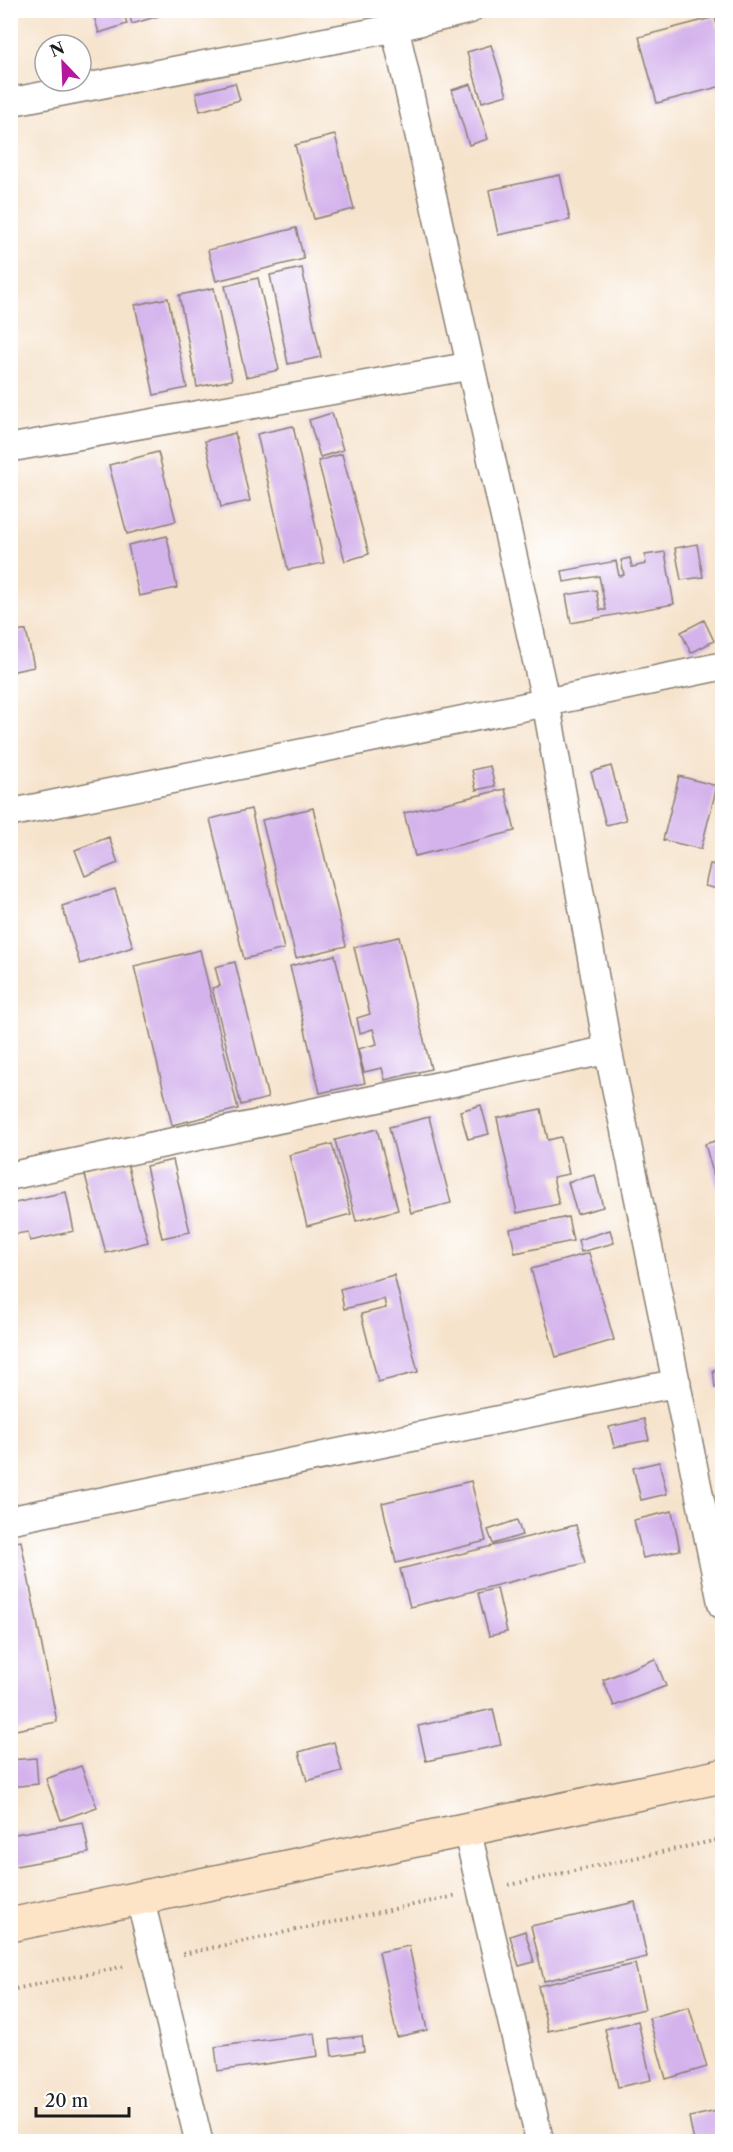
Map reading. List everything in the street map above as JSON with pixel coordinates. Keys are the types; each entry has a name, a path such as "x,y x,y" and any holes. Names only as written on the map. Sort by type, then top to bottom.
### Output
{"street":[{"path":"10,102 393,19 470,10"},
{"path":"393,19 546,703 608,1050 723,1605"},
{"path":"10,448 470,366"},
{"path":"10,813 723,666"},
{"path":"10,1176 608,1050"},
{"path":"10,1520 677,1383"},
{"path":"10,1925 723,1776"},
{"path":"467,1830 540,2142"},
{"path":"140,1898 199,2142"}],"path":[{"path":"10,1990 723,1839"}],"building":[{"path":"92,10 123,10 127,24 99,33"},
{"path":"128,10 164,10 165,14 132,24"},
{"path":"715,17 722,46 722,86 657,103 639,37"},
{"path":"491,45 507,95 482,102 467,52"},
{"path":"235,83 240,100 200,111 196,93"},
{"path":"471,84 488,139 469,145 452,90"},
{"path":"335,135 354,209 314,219 295,145"},
{"path":"560,175 570,220 498,235 489,190"},
{"path":"296,228 304,259 216,281 208,250"},
{"path":"302,268 321,357 288,364 270,275"},
{"path":"258,278 279,370 246,377 225,286"},
{"path":"214,288 232,380 197,387 179,295"},
{"path":"168,298 187,388 154,395 135,305"},
{"path":"332,413 343,450 320,457 309,420"},
{"path":"293,426 324,563 288,570 257,434"},
{"path":"235,433 250,501 221,507 205,441"},
{"path":"158,452 176,521 127,534 109,465"},
{"path":"342,454 369,554 345,561 318,461"},
{"path":"167,536 177,588 139,596 128,545"},
{"path":"697,544 703,577 681,580 675,548"},
{"path":"665,552 674,604 571,623 566,595 596,590 600,610 606,610 599,576 564,582 562,571 616,561 619,576 624,575 621,560 630,558 632,567 646,564 645,555"},
{"path":"704,620 714,641 691,653 681,632"},
{"path":"26,630 34,667 10,672 10,634"},
{"path":"490,766 495,786 476,790 472,770"},
{"path":"611,766 626,820 606,825 591,772"},
{"path":"679,776 717,786 701,849 663,840"},
{"path":"505,789 515,831 415,856 404,813"},
{"path":"313,808 346,946 296,958 262,820"},
{"path":"251,809 284,949 244,959 210,819"},
{"path":"109,837 118,863 85,876 75,850"},
{"path":"710,864 722,866 722,890 705,886"},
{"path":"115,889 133,947 80,964 62,906"},
{"path":"399,937 431,1069 385,1080 382,1068 364,1072 358,1049 377,1044 373,1029 360,1033 357,1018 370,1014 354,947"},
{"path":"200,950 238,1109 172,1125 134,966"},
{"path":"335,955 365,1083 320,1093 290,966"},
{"path":"235,962 268,1098 241,1105 212,988 220,986 215,967"},
{"path":"481,1105 489,1134 468,1139 460,1111"},
{"path":"541,1109 548,1140 561,1137 569,1174 553,1177 559,1204 517,1213 497,1118"},
{"path":"429,1117 451,1203 411,1213 389,1127"},
{"path":"377,1129 398,1210 356,1221 335,1140"},
{"path":"722,1139 722,1206 705,1144"},
{"path":"332,1144 351,1214 307,1226 289,1155"},
{"path":"173,1160 190,1232 162,1238 146,1166"},
{"path":"127,1163 148,1242 106,1253 85,1175"},
{"path":"595,1175 603,1207 577,1214 568,1182"},
{"path":"66,1192 74,1231 30,1241 28,1232 16,1234 10,1204"},
{"path":"568,1217 573,1241 515,1253 510,1229"},
{"path":"610,1230 614,1243 581,1252 578,1240"},
{"path":"589,1253 614,1340 556,1357 531,1269"},
{"path":"394,1275 418,1372 378,1382 361,1314 386,1308 384,1299 344,1309 340,1289"},
{"path":"722,1369 722,1387 715,1388 713,1370"},
{"path":"644,1419 649,1440 614,1447 609,1427"},
{"path":"659,1462 667,1494 641,1500 633,1468"},
{"path":"471,1481 486,1541 396,1563 382,1503"},
{"path":"672,1511 680,1550 643,1558 634,1520"},
{"path":"517,1520 522,1535 493,1544 488,1530"},
{"path":"576,1525 585,1563 410,1607 400,1569"},
{"path":"21,1541 57,1722 10,1731 10,1543"},
{"path":"497,1588 507,1632 489,1636 478,1593"},
{"path":"655,1659 666,1686 614,1706 603,1680"},
{"path":"493,1709 501,1745 426,1761 418,1726"},
{"path":"334,1742 342,1771 307,1781 299,1752"},
{"path":"36,1758 38,1784 10,1787 10,1760"},
{"path":"81,1766 97,1807 61,1820 46,1779"},
{"path":"83,1822 89,1853 10,1867 10,1835"},
{"path":"635,1902 647,1957 544,1981 531,1926"},
{"path":"525,1931 534,1962 519,1966 510,1936"},
{"path":"409,1946 427,2030 397,2037 379,1952"},
{"path":"635,1964 645,2009 548,2031 538,1986"},
{"path":"689,2007 707,2067 666,2079 649,2018"},
{"path":"638,2021 651,2080 618,2087 605,2029"},
{"path":"315,2033 318,2056 218,2071 215,2047"},
{"path":"362,2036 364,2051 332,2056 330,2040"},
{"path":"722,2110 722,2142 694,2142 689,2117"}]}
